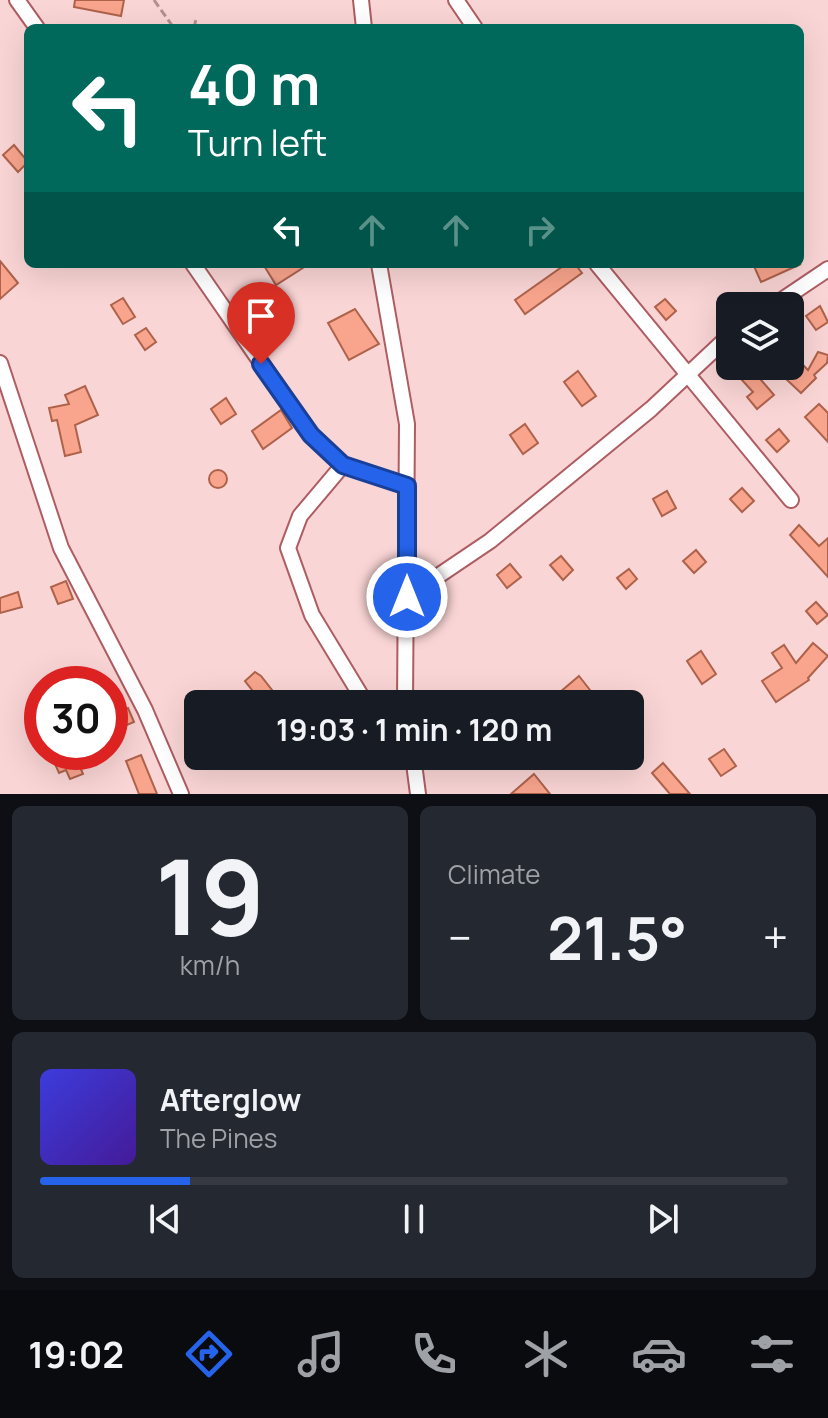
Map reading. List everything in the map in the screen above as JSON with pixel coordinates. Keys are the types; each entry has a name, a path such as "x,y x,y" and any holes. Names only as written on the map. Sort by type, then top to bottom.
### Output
{"street":[{"path":"17,0 34,24"},
{"path":"361,0 364,24"},
{"path":"456,0 472,24"},
{"path":"196,268 311,435 343,465 407,486"},
{"path":"380,268 407,424 405,690"},
{"path":"600,268 791,500"},
{"path":"794,292 828,269"},
{"path":"407,597 490,541 651,409 716,348"},
{"path":"0,363 61,548 145,710 181,794"},
{"path":"343,465 300,516 288,548 312,615 358,690"},
{"path":"413,770 418,794"}],"path":[{"path":"154,0 171,24"},
{"path":"195,24 196,19"}],"building":[{"path":"75,0 124,0 121,16 74,7"},
{"path":"14,145 24,157 24,166 18,172 3,155"},
{"path":"0,261 18,283 0,299"},
{"path":"265,268 303,268 276,285"},
{"path":"560,268 578,268 582,273 525,314 515,300"},
{"path":"755,268 792,268 761,282"},
{"path":"123,298 135,317 123,324 111,305"},
{"path":"665,299 676,311 666,320 655,307"},
{"path":"820,306 828,322 816,330 806,316"},
{"path":"355,309 379,344 349,360 328,323"},
{"path":"146,328 156,342 145,350 135,335"},
{"path":"818,352 828,355 827,363 801,393 787,380 804,380 804,366 808,370"},
{"path":"578,371 596,396 582,406 564,382"},
{"path":"742,380 761,380 774,395 757,409 747,397 753,392"},
{"path":"85,386 98,415 75,425 81,452 65,456 57,420 52,421 49,408 69,404 65,395"},
{"path":"226,398 236,414 221,424 211,409"},
{"path":"819,404 828,413 828,442 805,417"},
{"path":"281,410 292,428 263,449 252,431"},
{"path":"525,424 538,443 523,454 510,435"},
{"path":"779,429 789,441 777,452 766,440"},
{"path":"214,470 222,470 227,479 225,486 214,488 209,483 209,475"},
{"path":"742,488 754,501 742,512 730,499"},
{"path":"667,491 676,508 662,516 653,499"},
{"path":"799,525 819,546 828,538 828,577 790,535"},
{"path":"696,550 706,562 694,573 683,561"},
{"path":"561,556 573,570 563,580 550,565"},
{"path":"510,564 521,577 507,588 497,575"},
{"path":"629,569 637,579 626,589 617,578"},
{"path":"66,581 73,599 58,604 51,587"},
{"path":"18,592 22,607 0,613 0,598"},
{"path":"816,602 828,615 817,624 806,611"},
{"path":"813,643 828,656 809,680 776,702 762,681 782,668 772,653 784,645 796,663"},
{"path":"701,651 716,674 702,684 687,661"},
{"path":"255,672 272,690 252,690 245,681"},
{"path":"579,676 590,690 562,690"},
{"path":"128,708 134,722 128,724"},
{"path":"724,749 736,766 721,776 709,759"},
{"path":"141,755 157,794 139,794 128,760"},
{"path":"663,763 690,794 670,794 652,773"},
{"path":"66,770 81,770 83,774 70,779"},
{"path":"534,774 550,794 511,794"}],"route":[{"path":"261,364 311,435 343,465 407,486 407,597"}]}
